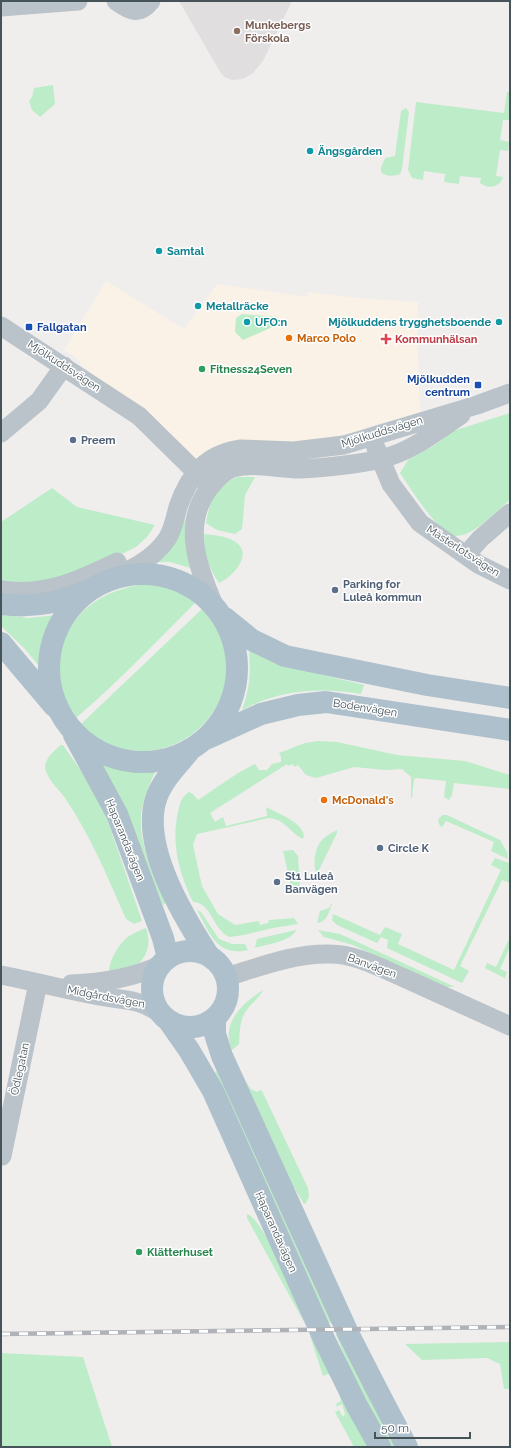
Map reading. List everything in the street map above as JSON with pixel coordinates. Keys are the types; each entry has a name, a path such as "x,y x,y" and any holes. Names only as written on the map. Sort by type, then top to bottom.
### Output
{"main road":[{"path":"1,604 30,606 57,602 101,583 122,576 142,573 168,577 194,588 252,640 285,656 427,685 510,698"},
{"path":"64,719 52,693 48,668 54,636 64,616 76,601 101,583"},
{"path":"209,956 164,874 156,851 154,812 161,787 197,744 212,731 225,713 235,687 237,669 235,649 231,636 218,610"},
{"path":"1,643 64,719"},
{"name":"Bodenvägen","path":"64,719 80,738 94,748 123,760 141,762 157,761 178,755 197,744 261,714 298,705 326,702 510,730"},
{"name":"Haparandavägen","path":"64,719 117,814 163,938 164,962"},
{"path":"195,951 209,956 220,965 226,977 228,990 226,1002 215,1018 204,1024 192,1027 179,1026 165,1017 154,1001 152,994 154,979 164,962 181,952 195,951"},
{"name":"Haparandavägen","path":"165,1017 189,1050 213,1090 326,1341 357,1406 380,1447"},
{"path":"215,1018 216,1039 222,1056 345,1326 407,1447"}],"street":[{"path":"1,7 78,1"},
{"path":"116,1 132,10 139,11 144,9 151,1"},
{"name":"Mjölkuddsvägen","path":"1,326 139,416 211,485"},
{"path":"3,427 39,401 64,366"},
{"name":"Mjölkuddsvägen","path":"101,583 135,568 158,550 171,532 178,507 189,480 196,472 214,458 233,450 312,450 344,445 477,405 510,393"},
{"name":"Mjölkuddsvägen","path":"218,610 198,563 194,538 197,515 206,492 225,472 242,467 300,469 380,459 410,448 477,405"},
{"name":"Mästerlotsvägen","path":"371,436 391,484 420,523 490,571 510,580"},
{"path":"1,590 30,592 53,589 95,573 142,549 152,540 178,507"},
{"path":"466,555 480,539 510,513"},
{"name":"Banvägen","path":"226,977 258,967 317,954 332,954 353,957 431,989 510,1026"},
{"name":"Midgårdsvägen","path":"43,984 106,982 134,976 164,962"},
{"name":"Midgårdsvägen","path":"1,975 95,996 137,1001 148,1005 165,1017"},
{"name":"Ödlegatan","path":"2,1156 43,984"}],"shaded area":[{"name":"Munkebergs Förskola","path":"179,1 292,1 263,61 253,73 243,79 232,80 224,77 219,70"},
{"name":"Mjölkudden centrum","path":"106,281 184,329 217,284 308,297 307,292 356,298 418,302 417,322 420,415 380,423 358,432 315,442 199,461 158,422 83,367 78,359 64,350"}],"green space":[{"path":"53,85 55,104 40,117 32,110 29,101 32,97 34,88"},
{"path":"510,91 510,120 503,120 500,140 509,142 508,151 500,150 496,176 503,177 497,185 490,187 480,183 481,178 460,176 459,184 444,182 445,174 424,171 423,180 412,178 408,170 416,102 504,113 507,92"},
{"path":"406,108 409,112 402,169 400,174 393,176 385,175 381,172 381,168 385,158 395,156 401,111"},
{"path":"242,314 278,317 277,325 243,340 235,332 236,318"},
{"path":"510,413 510,500 472,531 455,536 447,533 424,508 400,473 408,460 435,445 453,431"},
{"path":"238,477 255,477 245,495 242,529 235,534 217,530 206,523 215,494 224,484"},
{"path":"52,488 77,507 155,525 147,537 136,547 62,581 1,585 1,522"},
{"path":"193,502 197,570 170,562 154,562 181,528"},
{"path":"204,534 231,539 240,546 242,552 240,564 230,576 219,583 207,560"},
{"path":"143,584 170,586 191,595 190,596 197,601 122,676 76,718 67,702 62,685 60,668 61,651 67,635 75,620 87,607 103,597"},
{"path":"203,608 217,623 226,649 228,666 223,692 212,714 195,732 176,744 153,750 130,750 106,743 84,728 81,724"},
{"path":"1,615 29,618 56,615 48,633 42,670 25,649 1,626"},
{"path":"249,650 274,663 364,685 361,694 315,691 285,694 256,703 242,710 247,694 249,680"},
{"path":"318,741 337,742 397,755 465,761 510,775 510,789 454,783 452,795 449,800 444,797 446,781 416,778 414,779 411,798 411,777 402,769 385,770 354,767 316,778 306,775 298,765 294,767 293,764 288,766 287,764 210,813 215,822 223,817 226,826 267,816 266,807 297,824 304,834 303,839 279,821 269,818 197,834 193,845 202,886 218,914 235,925 259,921 260,925 268,923 269,920 294,918 298,924 229,937 223,933 204,906 193,902 180,869 175,835 181,800 189,792 198,800 238,773 255,764 259,770 267,770 272,764 281,762 279,753 305,743"},
{"path":"61,745 63,745 90,784 103,807 142,921 134,924 126,919 83,827 65,798 53,784 46,771 45,764 47,760"},
{"path":"100,762 116,768 156,770 142,808 141,820 147,857 166,903 163,905"},
{"path":"443,815 447,815 500,840 507,852 508,859 491,851 494,842 446,821 442,827 440,826 438,821"},
{"path":"337,830 337,833 317,874 315,870 315,856 318,846 320,842 328,835"},
{"path":"293,850 298,856 300,889 292,891 283,851"},
{"path":"495,858 509,863 510,883 502,880 460,966 469,971 462,983 387,948 388,940 381,937 377,943 337,925 332,920 333,914 380,935 385,927 402,934 398,944 454,970 501,870 491,865"},
{"path":"331,904 330,910 325,919 317,923 320,911 329,908"},
{"path":"197,910 201,912 219,939 232,944 245,944 248,950 228,950 221,946 210,935"},
{"path":"146,928 148,934 148,946 147,951 141,961 131,968 109,972 109,967 119,946 133,934"},
{"path":"296,930 284,940 255,948 257,939"},
{"path":"318,930 340,934 455,987 442,987 353,945 324,937"},
{"path":"510,937 510,947 500,969 507,972 505,978 510,981 485,968 487,963 496,967"},
{"path":"263,990 243,1016 239,1044 232,1050 229,1040 231,1023 241,1008"},
{"path":"217,1071 336,1323 329,1323 215,1072"},
{"path":"245,1080 251,1089 257,1092 260,1090 262,1091 308,1188 309,1197 304,1204 293,1186"},
{"path":"247,1214 255,1220 263,1231 280,1263 305,1324 247,1218"},
{"path":"336,1335 343,1335 397,1447 389,1447 359,1390"},
{"path":"310,1336 316,1336 331,1377 328,1374 323,1376"},
{"path":"510,1342 510,1389 504,1389 500,1364 487,1358 422,1360 405,1344"},
{"path":"1,1353 83,1357 112,1447 1,1447"},
{"path":"338,1390 369,1447 354,1447 335,1412 339,1410 343,1417 345,1414 342,1404 337,1407 336,1404 341,1401"}],"railway":[{"path":"1,1334 510,1327"}],"place":[{"name":"Munkebergs Förskola","path":"237,31"},
{"name":"Ängsgården","path":"310,151"},
{"name":"Samtal","path":"159,251"},
{"name":"Metallräcke","path":"198,306"},
{"name":"UFO:n","path":"247,322"},
{"name":"Mjölkuddens trygghetsboende","path":"499,322"},
{"name":"Fallgatan","path":"29,327"},
{"name":"Marco Polo","path":"289,338"},
{"name":"Kommunhälsan","path":"386,339"},
{"name":"Fitness24Seven","path":"202,369"},
{"name":"Mjölkudden centrum","path":"478,385"},
{"name":"Preem","path":"73,440"},
{"name":"Parking for Luleå kommun","path":"335,590"},
{"name":"McDonald's","path":"324,800"},
{"name":"Circle K","path":"380,848"},
{"name":"St1 Luleå Banvägen","path":"277,882"},
{"name":"Klätterhuset","path":"139,1252"}]}
